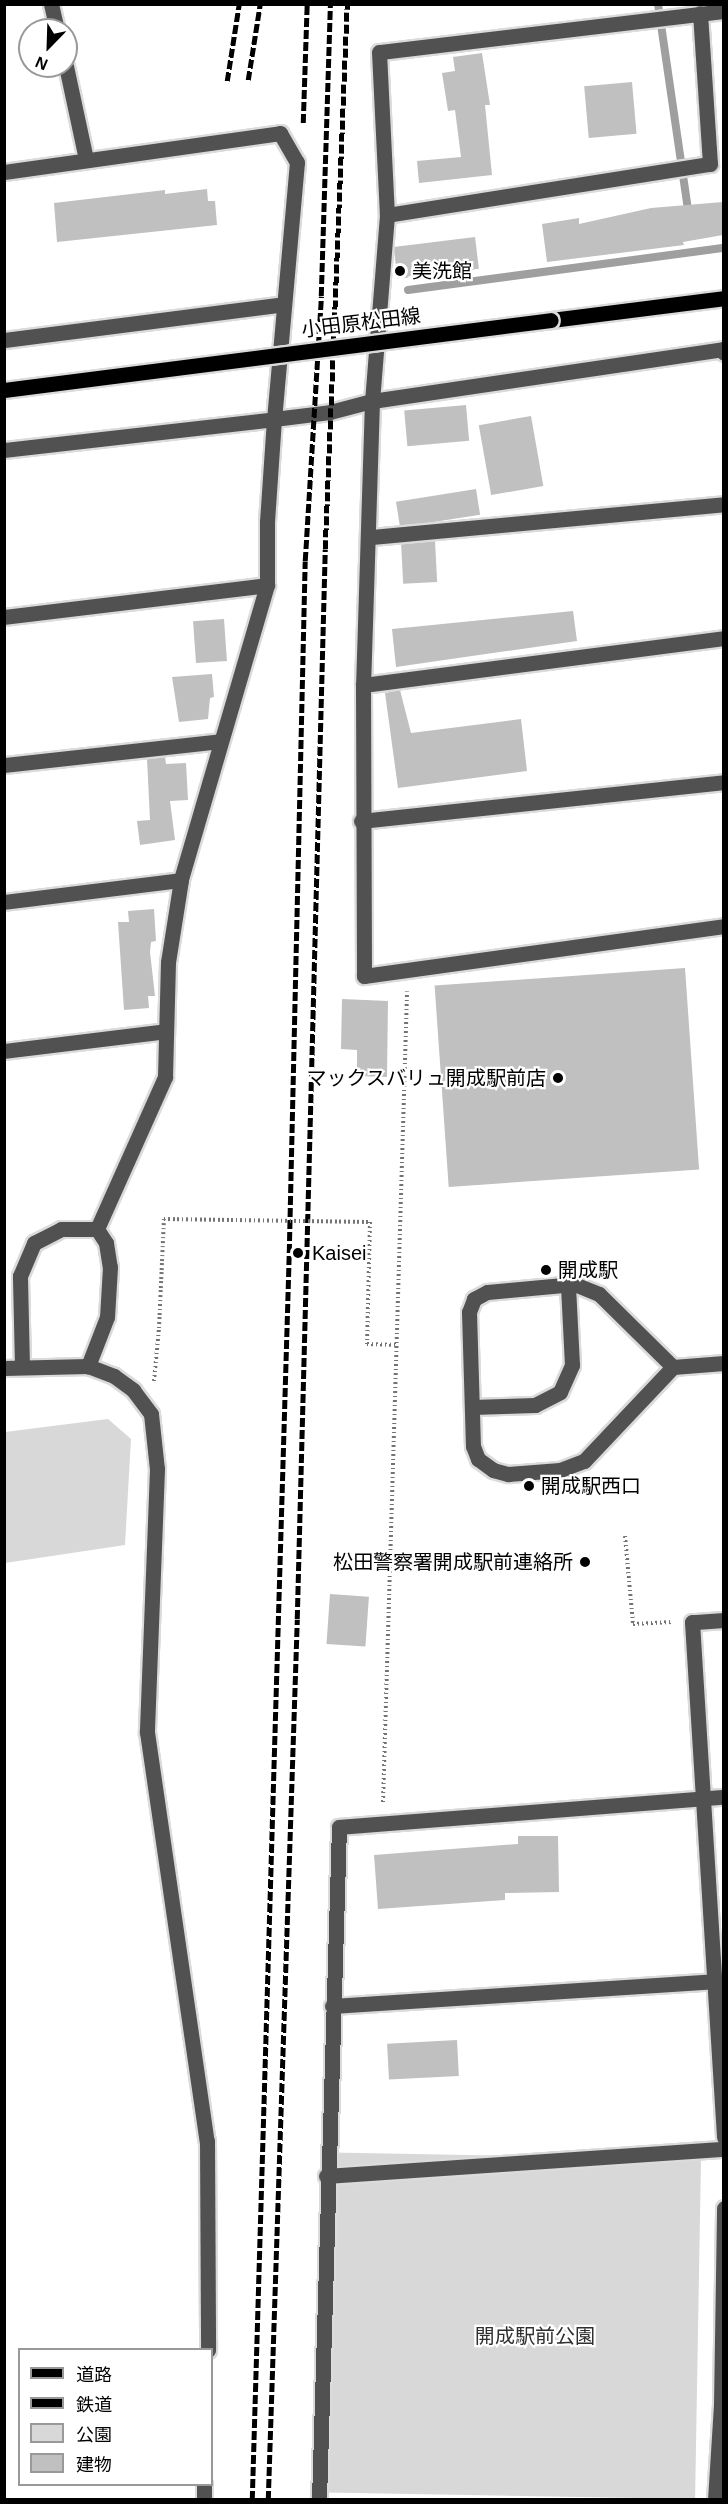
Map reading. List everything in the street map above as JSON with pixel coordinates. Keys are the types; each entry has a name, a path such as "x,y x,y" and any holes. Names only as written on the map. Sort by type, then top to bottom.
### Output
{"main road":[{"name":"小田原松田線","path":"4,390 723,298"}],"street":[{"path":"723,11 379,52 387,215 372,401 371,537 363,685 361,821 364,976 723,926"},
{"path":"387,215 710,164 700,13"},
{"path":"69,78 86,159"},
{"path":"4,172 280,134 297,162 274,420 267,522 267,585 181,879 168,962 165,1077 97,1229"},
{"path":"4,340 284,304"},
{"path":"4,450 274,420 330,412 372,401 723,350"},
{"path":"371,537 723,504"},
{"path":"4,617 267,585"},
{"path":"363,685 723,638"},
{"path":"4,765 220,741"},
{"path":"361,821 723,782"},
{"path":"4,902 181,879"},
{"path":"4,1051 166,1031"},
{"path":"22,1366 20,1276 34,1243 61,1229 97,1229"},
{"path":"88,1366 106,1317 109,1277 106,1243 97,1229"},
{"path":"472,1407 535,1405 560,1392 572,1365 568,1285"},
{"path":"672,1367 599,1294 568,1285 487,1292 474,1299 469,1312 473,1446 478,1459 493,1470 508,1474 560,1470 584,1461 672,1367 723,1363"},
{"path":"4,1368 88,1366 114,1376 133,1390 151,1414 157,1469 147,1732 207,2141 208,2348"},
{"path":"723,1620 692,1622 723,2137"},
{"path":"319,2499 326,2176 339,1827 382,1821 723,1797"},
{"path":"332,2006 714,1981"},
{"path":"326,2176 723,2149"},
{"path":"715,2499 722,2404 723,2208"}],"path":[{"path":"382,1821 408,970"},
{"path":"151,1414 159,1328 164,1219 370,1222 368,1344 398,1345"},
{"path":"626,1536 633,1624 672,1621 673,1632"}],"green space":[{"path":"108,1419 131,1439 125,1545 5,1563 5,1432"},
{"name":"開成駅前公園","path":"331,2153 701,2159 695,2499 325,2492"}],"building":[{"path":"482,53 490,105 485,105 492,175 419,183 417,161 461,157 455,110 448,111 442,73 455,71 453,57"},
{"path":"632,82 637,134 589,138 584,86"},
{"path":"207,189 208,201 215,201 217,225 57,242 54,203 165,190 165,194"},
{"path":"723,202 723,235 683,242 684,245 547,262 542,224 579,218 579,224 651,208"},
{"path":"475,237 479,269 398,279 394,247"},
{"path":"466,405 469,441 407,446 404,410"},
{"path":"531,416 543,486 491,495 479,425"},
{"path":"476,489 480,515 400,527 396,502"},
{"path":"435,541 437,582 403,584 401,543"},
{"path":"573,611 577,641 396,667 392,629"},
{"path":"224,619 227,661 196,663 193,621"},
{"path":"212,674 214,697 210,698 208,719 179,722 172,677"},
{"path":"400,690 411,733 521,719 527,771 398,788 385,693"},
{"path":"165,757 166,764 186,763 188,800 170,801 175,840 140,845 137,821 150,820 147,759"},
{"path":"154,909 156,941 151,942 150,952 155,996 148,996 149,1008 124,1010 118,922 129,922 128,911"},
{"path":"685,968 699,1170 449,1187 435,986"},
{"path":"342,999 388,1001 387,1077 357,1076 357,1050 341,1049"},
{"path":"330,1594 369,1597 365,1647 327,1644"},
{"path":"518,1836 558,1836 559,1892 505,1893 505,1900 378,1909 374,1855 518,1844"},
{"path":"457,2040 459,2076 389,2080 387,2044"}],"waterway":[{"path":"658,4 689,216"},
{"path":"408,290 724,248"}],"railway":[{"path":"227,81 239,4"},
{"path":"248,80 260,4"},
{"path":"303,123 307,4"},
{"path":"252,2500 289,1253 305,561 321,296 330,4"},
{"path":"268,2500 297,1619 325,549 347,4"}],"place":[{"name":"美洗館","path":"400,271"},
{"name":"マックスバリュ開成駅前店","path":"558,1078"},
{"name":"Kaisei","path":"298,1253"},
{"name":"開成駅","path":"546,1270"},
{"name":"開成駅西口","path":"529,1486"},
{"name":"松田警察署開成駅前連絡所","path":"585,1562"}]}
